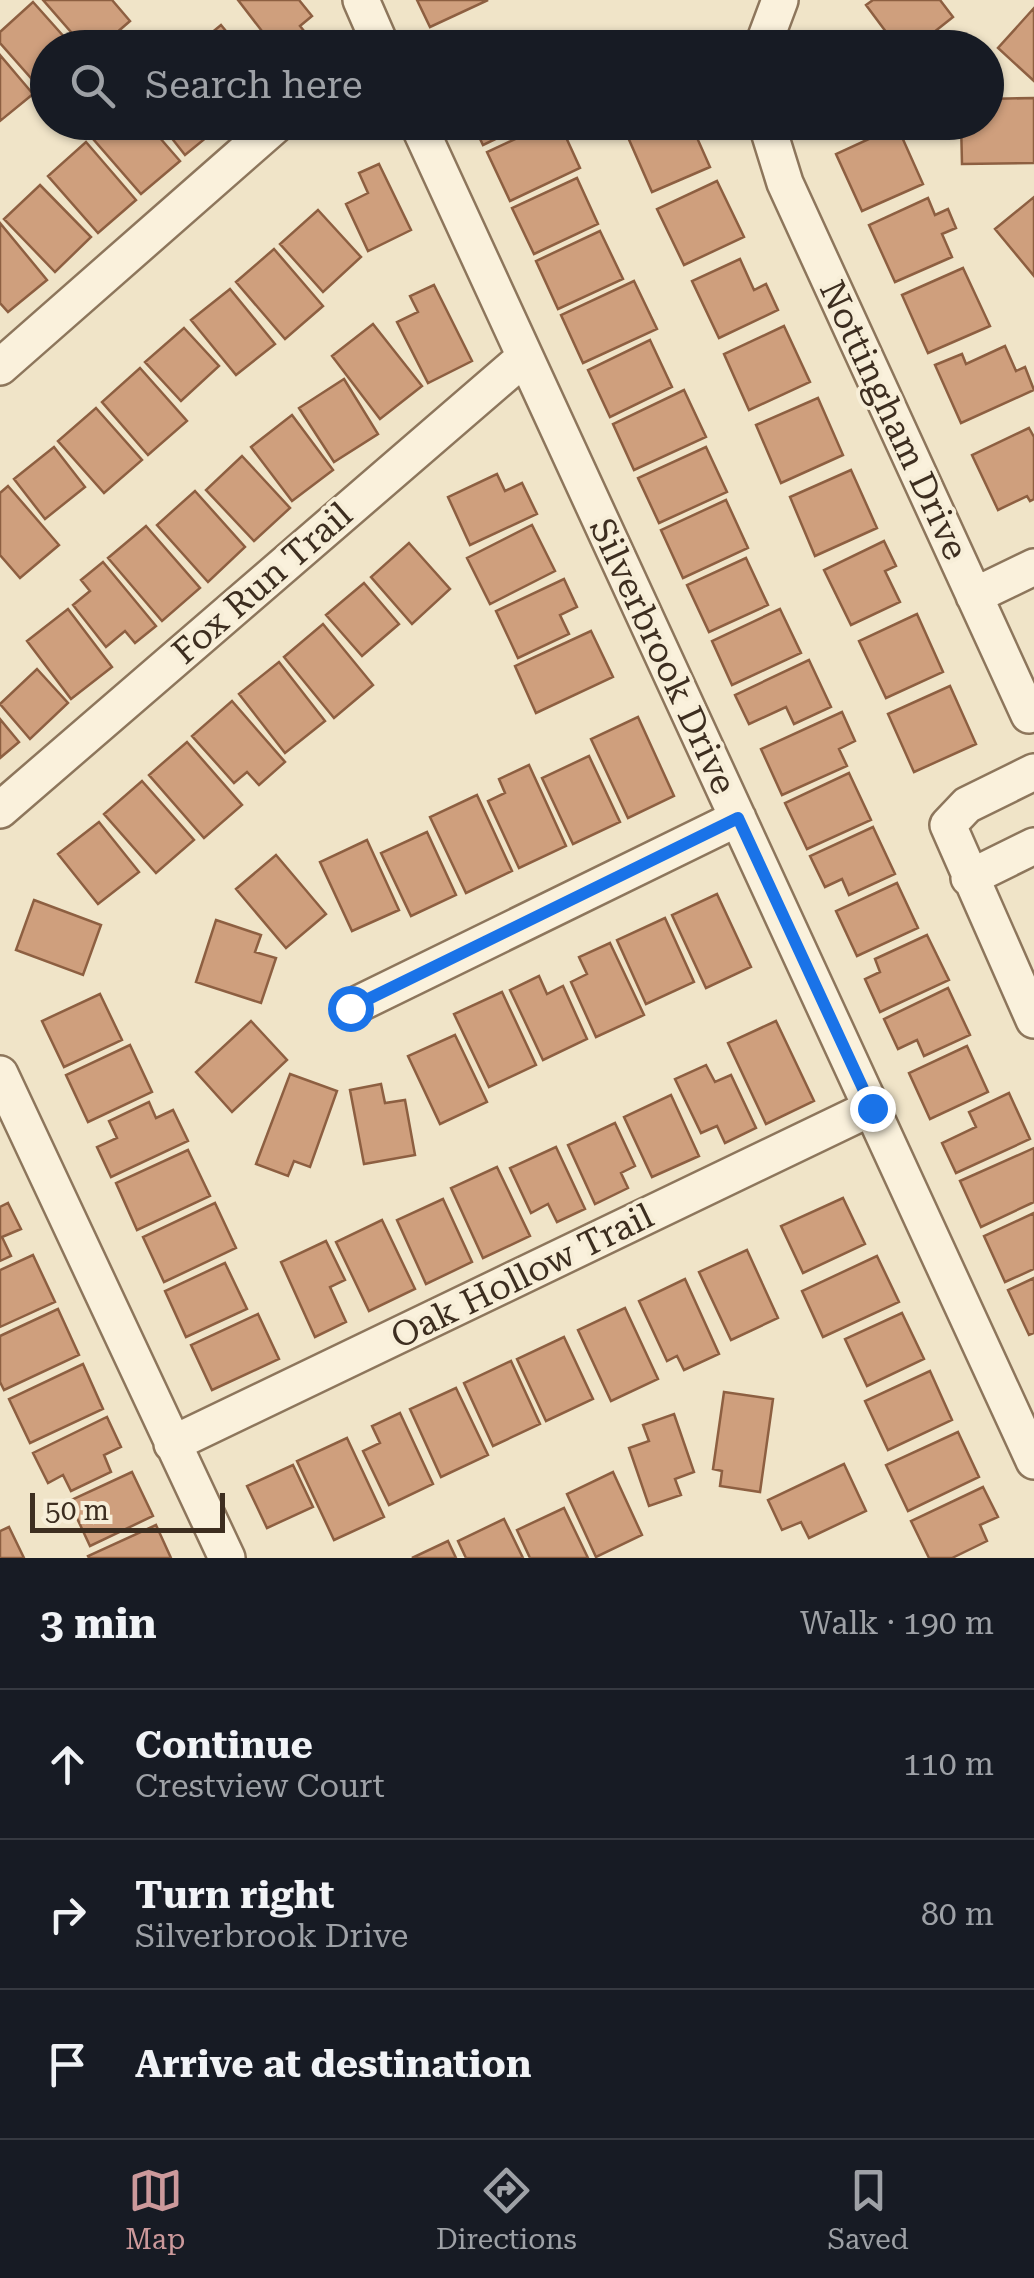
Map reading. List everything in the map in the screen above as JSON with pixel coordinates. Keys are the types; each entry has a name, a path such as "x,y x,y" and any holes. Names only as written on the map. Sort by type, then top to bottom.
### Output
{"street":[{"path":"360,0 370,30"},
{"path":"769,30 780,0"},
{"path":"0,368 258,140"},
{"name":"Silverbrook Drive","path":"425,140 1034,1462"},
{"name":"Nottingham Drive","path":"772,140 785,184 1029,715"},
{"name":"Fox Run Trail","path":"0,810 525,357"},
{"path":"974,596 1034,567"},
{"path":"1034,772 967,805 948,826 1034,1020"},
{"path":"350,1008 738,818"},
{"path":"969,878 1034,846"},
{"path":"0,1074 227,1558"},
{"name":"Oak Hollow Trail","path":"172,1444 872,1108"}],"building":[{"path":"43,0 112,0 130,21 120,30 69,30"},
{"path":"238,0 299,0 312,16 300,26 303,30 261,30"},
{"path":"417,0 488,0 430,27"},
{"path":"873,0 940,0 953,17 937,30 885,30 866,5"},
{"path":"33,2 58,30 30,30 30,77 0,43 0,32"},
{"path":"1034,8 1034,81 1004,54 1004,41"},
{"path":"0,55 30,90 30,96 0,121"},
{"path":"1034,98 1034,163 962,164 961,140 1004,140 1004,99"},
{"path":"94,140 162,140 180,161 141,194"},
{"path":"173,140 203,140 185,155"},
{"path":"513,140 567,140 580,168 510,201 487,152"},
{"path":"629,140 698,140 710,167 652,192"},
{"path":"866,140 903,140 923,184 862,211 836,154"},
{"path":"86,142 136,200 98,233 48,176"},
{"path":"379,164 411,230 368,251 346,204 368,193 359,173"},
{"path":"577,178 598,224 534,254 512,208"},
{"path":"717,181 744,237 684,265 657,209"},
{"path":"40,185 91,237 55,272 4,219"},
{"path":"1034,197 1034,276 995,229"},
{"path":"928,198 935,215 948,209 956,228 942,234 952,257 895,282 869,225"},
{"path":"318,210 361,257 323,292 280,244"},
{"path":"0,223 47,280 8,312 0,303"},
{"path":"600,231 623,279 558,309 536,261"},
{"path":"274,249 323,306 285,339 236,282"},
{"path":"740,259 754,290 766,284 778,310 719,338 692,281"},
{"path":"963,268 990,326 928,353 902,295"},
{"path":"634,281 657,329 583,363 561,315"},
{"path":"434,285 472,361 428,383 397,322 418,312 410,296"},
{"path":"230,289 275,344 236,375 191,320"},
{"path":"373,324 422,386 380,419 332,356"},
{"path":"784,326 810,382 749,410 724,354"},
{"path":"184,328 219,366 181,401 145,362"},
{"path":"650,340 672,387 610,417 588,370"},
{"path":"1005,346 1016,371 1025,367 1034,390 961,423 935,365 962,354 966,364"},
{"path":"140,368 187,421 148,455 102,402"},
{"path":"344,379 378,434 334,462 299,408"},
{"path":"684,390 706,437 634,470 613,424"},
{"path":"818,398 843,455 781,483 756,425"},
{"path":"96,408 142,460 104,493 58,441"},
{"path":"292,415 333,470 292,501 251,447"},
{"path":"1029,428 1034,437 1034,499 1030,501 1027,496 998,510 972,455"},
{"path":"54,447 85,487 45,519 14,479"},
{"path":"706,447 727,492 659,523 638,478"},
{"path":"242,456 290,508 254,541 206,490"},
{"path":"851,470 877,528 815,556 790,497"},
{"path":"497,474 505,491 522,483 537,514 470,545 448,497"},
{"path":"8,486 59,545 20,578 0,555 0,493"},
{"path":"195,491 245,547 208,582 157,525"},
{"path":"726,500 748,548 683,578 661,530"},
{"path":"532,525 555,571 490,604 467,558"},
{"path":"146,526 200,588 162,621 108,558"},
{"path":"884,541 896,566 885,571 900,602 851,625 824,570"},
{"path":"409,543 450,589 412,624 371,577"},
{"path":"746,558 768,605 709,632 687,585"},
{"path":"103,562 156,626 135,643 125,631 106,647 73,605 90,591 81,580"},
{"path":"564,579 577,607 560,615 569,634 518,658 496,611"},
{"path":"364,583 399,624 362,656 326,615"},
{"path":"68,609 112,667 71,699 27,641"},
{"path":"780,609 801,653 732,685 712,641"},
{"path":"917,614 943,672 886,698 859,641"},
{"path":"323,624 373,685 334,718 284,657"},
{"path":"591,631 613,677 536,713 515,666"},
{"path":"809,660 831,707 794,724 786,707 749,724 735,695"},
{"path":"279,662 325,721 285,753 239,694"},
{"path":"37,669 68,703 30,739 0,704"},
{"path":"950,686 976,744 914,772 888,714"},
{"path":"232,701 285,762 259,785 247,772 234,783 192,736"},
{"path":"842,712 855,741 839,749 847,766 782,795 761,749"},
{"path":"638,717 674,796 628,818 591,739"},
{"path":"0,719 19,742 0,758"},
{"path":"187,742 242,805 204,838 149,775"},
{"path":"589,756 620,822 573,844 542,778"},
{"path":"529,765 566,846 519,868 488,801 505,793 499,779"},
{"path":"849,773 871,820 807,849 785,803"},
{"path":"142,781 194,840 156,873 104,814"},
{"path":"477,795 512,871 466,893 430,817"},
{"path":"99,822 139,872 98,904 58,854"},
{"path":"873,827 895,874 849,895 842,879 825,887 810,856"},
{"path":"427,832 456,895 411,916 381,853"},
{"path":"367,840 399,910 352,931 320,862"},
{"path":"276,855 326,914 286,948 236,889"},
{"path":"897,883 918,928 857,956 836,911"},
{"path":"717,894 751,967 706,988 672,915"},
{"path":"34,900 101,925 83,975 16,950"},
{"path":"665,918 694,982 646,1004 617,940"},
{"path":"216,920 261,935 255,952 276,958 261,1003 196,982"},
{"path":"927,935 949,980 880,1012 865,979 880,972 875,959"},
{"path":"610,943 644,1015 596,1037 571,982 587,974 579,957"},
{"path":"539,976 547,994 563,986 587,1039 543,1060 510,990"},
{"path":"948,988 970,1035 924,1056 917,1040 898,1049 884,1019"},
{"path":"502,992 536,1065 489,1087 454,1014"},
{"path":"100,994 122,1040 64,1067 42,1021"},
{"path":"251,1021 287,1060 232,1112 196,1072"},
{"path":"776,1021 814,1101 766,1124 728,1043"},
{"path":"455,1035 487,1102 440,1124 408,1056"},
{"path":"130,1045 152,1092 88,1122 66,1075"},
{"path":"967,1046 988,1092 930,1119 909,1073"},
{"path":"706,1065 715,1082 731,1075 756,1128 725,1143 717,1126 701,1133 675,1079"},
{"path":"290,1074 337,1091 310,1167 294,1161 288,1176 256,1164"},
{"path":"381,1084 385,1103 405,1100 415,1155 364,1164 350,1090"},
{"path":"1009,1093 1030,1139 956,1173 942,1143 976,1127 969,1112"},
{"path":"671,1095 699,1156 652,1177 624,1117"},
{"path":"149,1102 156,1118 173,1110 188,1141 111,1177 97,1147 117,1138 109,1121"},
{"path":"615,1123 635,1166 621,1173 628,1188 595,1204 568,1145"},
{"path":"556,1147 585,1209 557,1222 548,1204 531,1213 510,1168"},
{"path":"1034,1148 1034,1202 981,1227 960,1181"},
{"path":"188,1150 210,1196 137,1230 116,1183"},
{"path":"497,1167 530,1236 483,1258 451,1188"},
{"path":"843,1198 865,1244 803,1273 781,1226"},
{"path":"443,1199 472,1262 426,1284 397,1220"},
{"path":"8,1203 21,1229 2,1237 11,1256 0,1261 0,1207"},
{"path":"215,1203 236,1248 164,1282 143,1237"},
{"path":"1034,1213 1034,1269 1005,1282 984,1236"},
{"path":"382,1220 415,1289 369,1311 336,1242"},
{"path":"326,1241 345,1280 330,1287 346,1322 315,1337 281,1262"},
{"path":"747,1250 778,1318 731,1340 699,1272"},
{"path":"33,1255 55,1302 0,1327 0,1270"},
{"path":"877,1256 899,1302 823,1337 802,1291"},
{"path":"225,1263 247,1309 186,1337 165,1291"},
{"path":"1034,1278 1034,1333 1029,1335 1008,1290"},
{"path":"685,1279 719,1354 684,1370 677,1356 667,1361 639,1301"},
{"path":"625,1308 658,1379 611,1401 578,1330"},
{"path":"58,1309 79,1355 4,1390 0,1382 0,1336"},
{"path":"902,1313 924,1359 867,1386 845,1339"},
{"path":"258,1314 279,1359 212,1390 191,1345"},
{"path":"564,1337 593,1399 546,1421 517,1359"},
{"path":"511,1361 540,1424 493,1446 464,1383"},
{"path":"83,1364 103,1409 30,1443 9,1399"},
{"path":"930,1371 952,1420 888,1450 865,1401"},
{"path":"456,1388 488,1455 441,1477 410,1409"},
{"path":"724,1392 773,1399 760,1492 720,1486 722,1471 713,1469"},
{"path":"400,1413 433,1484 389,1505 363,1451 380,1443 372,1426"},
{"path":"674,1414 694,1472 675,1479 681,1495 649,1506 629,1448 649,1441 643,1425"},
{"path":"107,1417 121,1447 104,1455 111,1472 71,1491 63,1475 48,1483 33,1453"},
{"path":"958,1432 979,1477 908,1511 886,1465"},
{"path":"347,1438 384,1517 334,1540 297,1461"},
{"path":"844,1464 866,1511 809,1538 801,1522 782,1530 768,1500"},
{"path":"293,1465 313,1507 267,1528 247,1486"},
{"path":"132,1472 153,1516 90,1546 69,1501"},
{"path":"613,1472 642,1535 596,1557 567,1494"},
{"path":"983,1487 998,1517 980,1525 987,1541 952,1558 929,1558 911,1521"},
{"path":"564,1508 588,1558 530,1558 517,1530"},
{"path":"504,1519 523,1558 466,1558 458,1541"},
{"path":"156,1525 171,1558 88,1556"},
{"path":"9,1527 24,1558 0,1558 0,1531"},
{"path":"448,1541 456,1558 412,1558"}],"route":[{"path":"350,1008 738,818 872,1108"}]}
